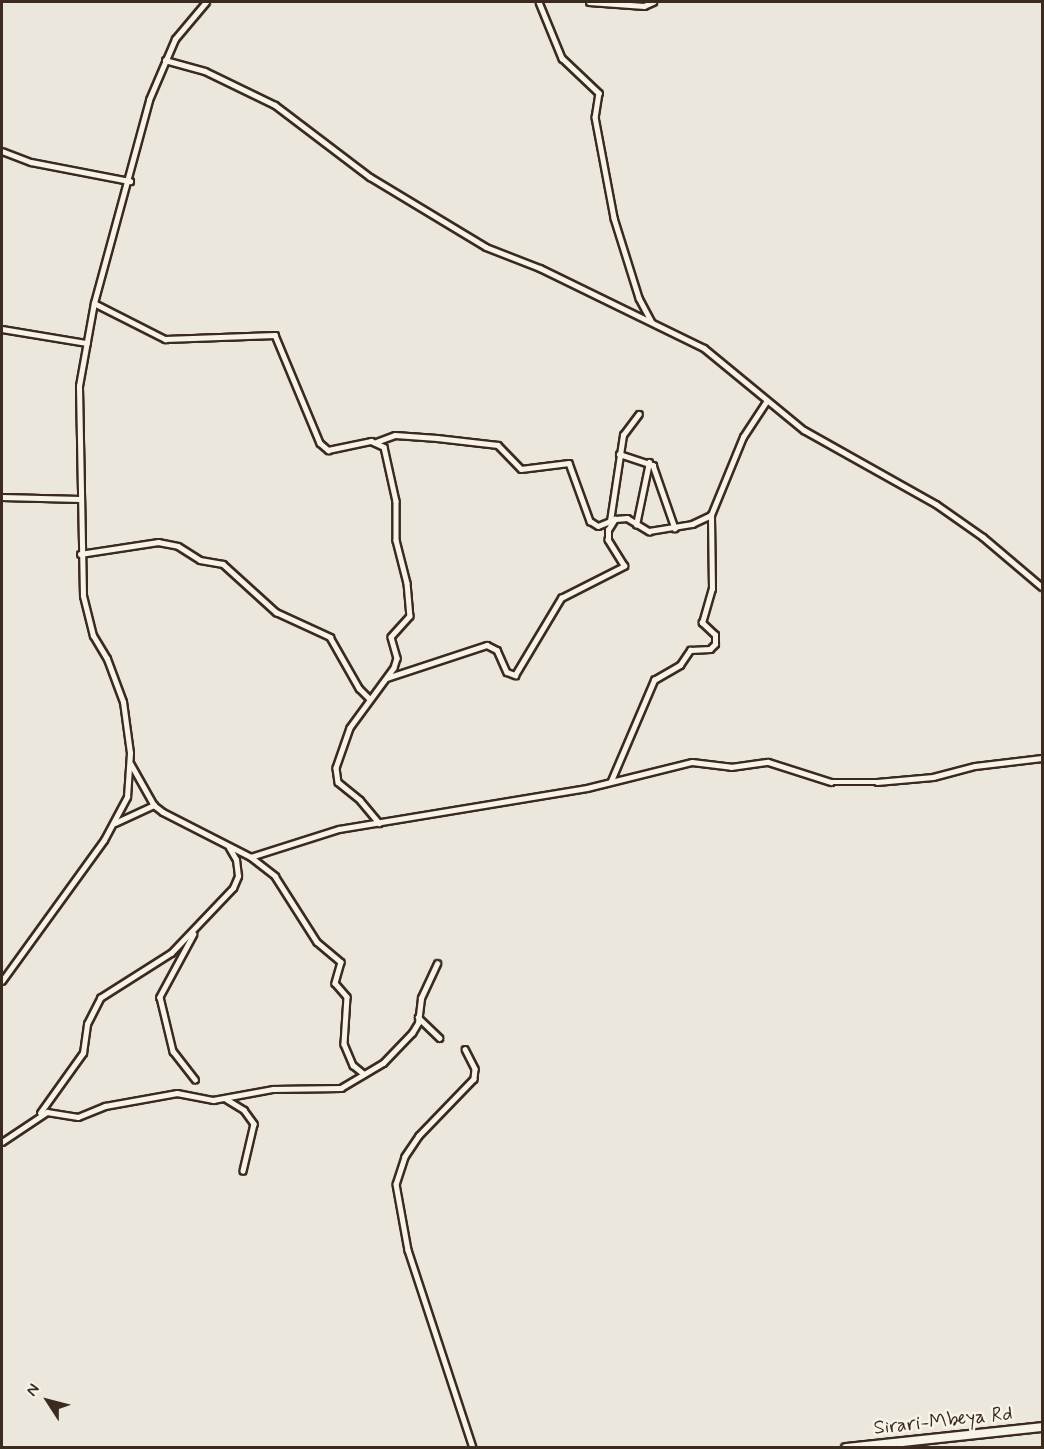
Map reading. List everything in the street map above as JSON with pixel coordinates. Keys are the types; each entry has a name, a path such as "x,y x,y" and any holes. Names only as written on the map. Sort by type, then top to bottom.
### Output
{"highway":[{"name":"Sirari-Mbeya Rd","path":"846,1448 889,1446 1042,1427"}],"street":[{"path":"2,981 113,824 127,797 130,764 123,702 85,612 80,554 79,386 94,303 130,181 141,124 175,39 206,2"},
{"path":"540,2 562,58 599,93 595,117 614,218 639,298 652,322"},
{"path":"589,2 644,6 653,2"},
{"path":"165,60 205,71 274,105 370,177 450,227 704,348 766,402 804,430 936,504 1042,587"},
{"path":"2,151 31,162 130,181"},
{"path":"94,303 150,334 165,339 275,335 320,443 335,450 401,435 494,444 504,450 515,466 521,469 566,462 572,466 576,492 590,521 600,525 624,517 649,531 675,528 711,514"},
{"path":"2,329 87,343"},
{"path":"611,781 654,680 680,665 690,650 710,649 715,644 714,635 702,623 712,589 711,514 743,437 766,402"},
{"path":"387,678 487,645 501,654 507,672 515,675 561,598 624,566 608,540 608,530 613,520 619,454 625,428 639,414"},
{"path":"376,442 384,447 390,468 396,540 410,611 409,620 392,637 397,658 387,678 369,698 350,728 335,776 379,823"},
{"path":"619,454 649,462 668,501 675,528"},
{"path":"636,525 649,462"},
{"path":"2,497 80,499"},
{"path":"80,554 158,542 173,544 196,558 223,564 276,612 330,637 359,688 369,698"},
{"path":"251,857 339,829 611,781 701,762 731,767 776,764 831,782 889,781 1042,758"},
{"path":"130,764 154,805 251,857 275,876 318,942 341,962 334,983 347,998 344,1044 353,1065 364,1074"},
{"path":"113,824 154,805"},
{"path":"2,1142 39,1115 83,1053 87,1022 100,998 171,953 195,932 237,882 236,860 227,846"},
{"path":"195,932 160,997 172,1051 195,1079"},
{"path":"39,1115 51,1112 78,1117 105,1106 177,1093 208,1100 292,1087 327,1085 337,1089 390,1056 412,1033 418,1017 421,998 437,963"},
{"path":"418,1017 440,1038"},
{"path":"465,1049 475,1069 474,1078 405,1157 396,1192 408,1250 473,1448"},
{"path":"226,1099 244,1110 254,1124 243,1171"}]}
